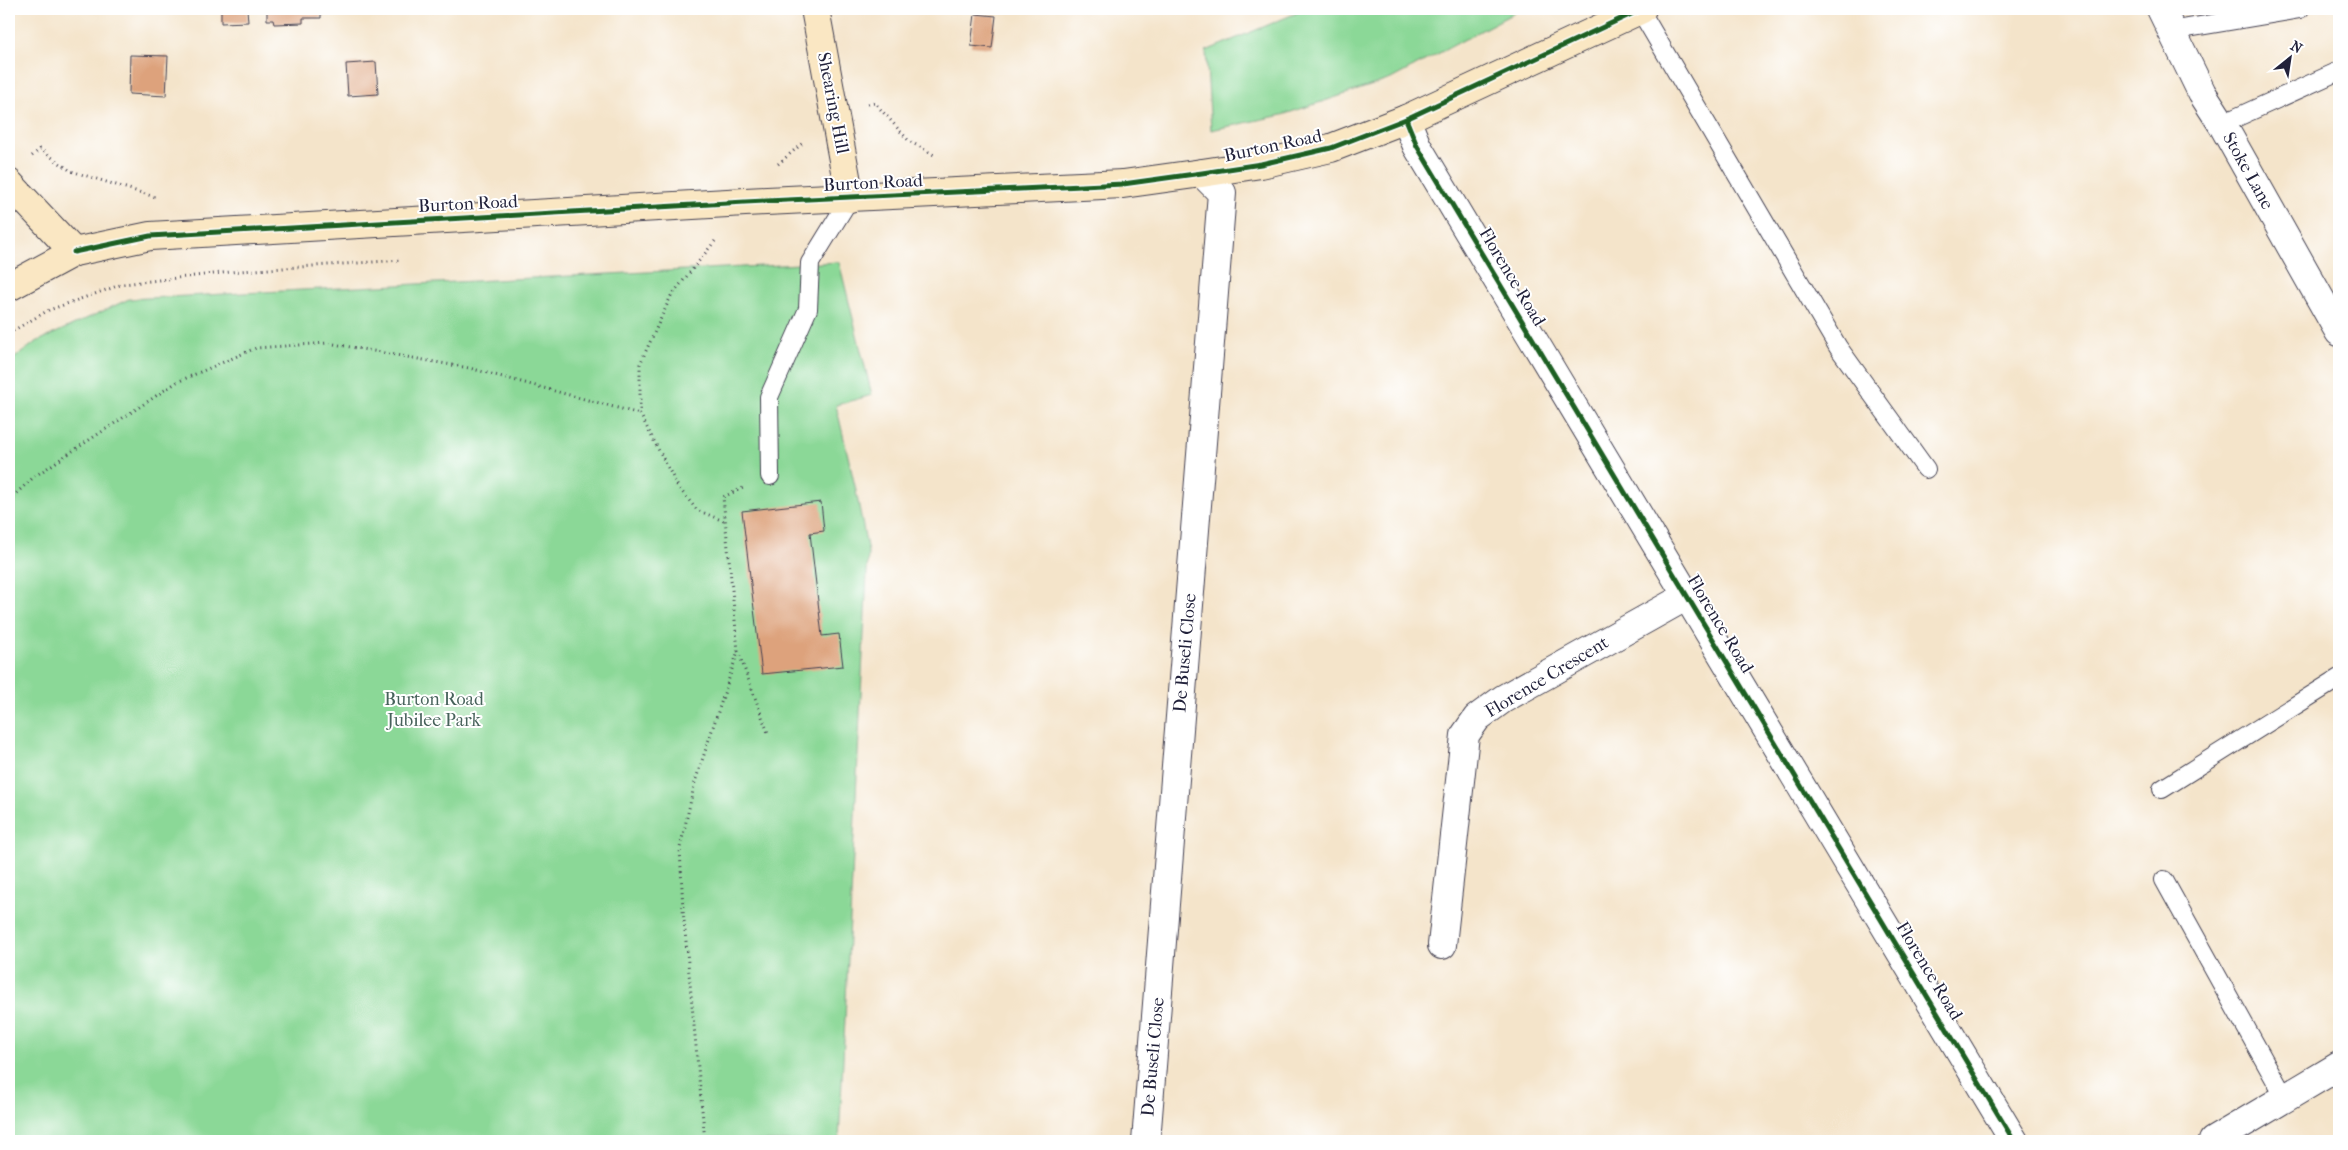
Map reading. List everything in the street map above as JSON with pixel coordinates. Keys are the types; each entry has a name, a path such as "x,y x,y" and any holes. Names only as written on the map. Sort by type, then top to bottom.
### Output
{"street":[{"name":"Shearing Hill","path":"815,9 850,198"},
{"name":"Burton Road","path":"9,287 74,252 150,236 1122,184 1261,164 1331,148 1406,119 1641,9"},
{"name":"Stoke Lane","path":"2165,20 2202,93 2222,124 2339,332"},
{"name":"Florence Road","path":"1406,119 1422,155 2014,1141"},
{"name":"De Buseli Close","path":"1146,1141 1222,193 1202,174"},
{"path":"9,183 74,252"},
{"name":"Florence Crescent","path":"1442,945 1466,735 1471,726 1477,718 1503,699 1687,596"},
{"path":"2213,1141 2339,1066"}],"lane":[{"path":"1641,9 1838,346 1926,469"},
{"path":"2165,20 2300,9"},
{"path":"2222,124 2339,71"},
{"path":"770,476 769,397 808,309 810,263 850,198"},
{"path":"2162,789 2339,678"},
{"path":"2164,880 2285,1098"}],"path":[{"path":"776,166 804,143 833,106 875,103 909,141 939,158"},
{"path":"27,160 40,149 72,171 163,200"},
{"path":"707,239 716,239 671,296 640,364 640,414 678,487 697,510 726,522"},
{"path":"9,333 49,310 123,284 240,271 406,260"},
{"path":"9,500 34,476 177,382 256,348 328,343 469,368 640,414"},
{"path":"723,497 738,651 768,733"},
{"path":"706,1141 683,910 680,848 695,782 738,651"}],"green space":[{"path":"1306,9 1521,9 1391,79 1282,115 1211,130 1206,51"},
{"name":"Burton Road Jubilee Park","path":"839,262 872,395 836,405 868,552 839,1141 9,1141 9,362 36,342 129,299"}],"building":[{"path":"221,9 247,9 248,22 221,23"},
{"path":"267,9 321,9 321,18 303,18 303,23 274,24 273,20 267,20"},
{"path":"975,14 996,16 992,48 971,46"},
{"path":"130,55 168,56 166,96 129,94"},
{"path":"376,62 378,94 348,96 346,64"},
{"path":"821,502 824,531 810,533 822,636 839,634 843,666 762,674 742,511"}],"cycle path":[{"path":"74,252 150,236 745,202 1123,184 1261,164 1331,148 1406,119 1642,9"},
{"path":"1406,119 1417,146 2014,1141"}]}
